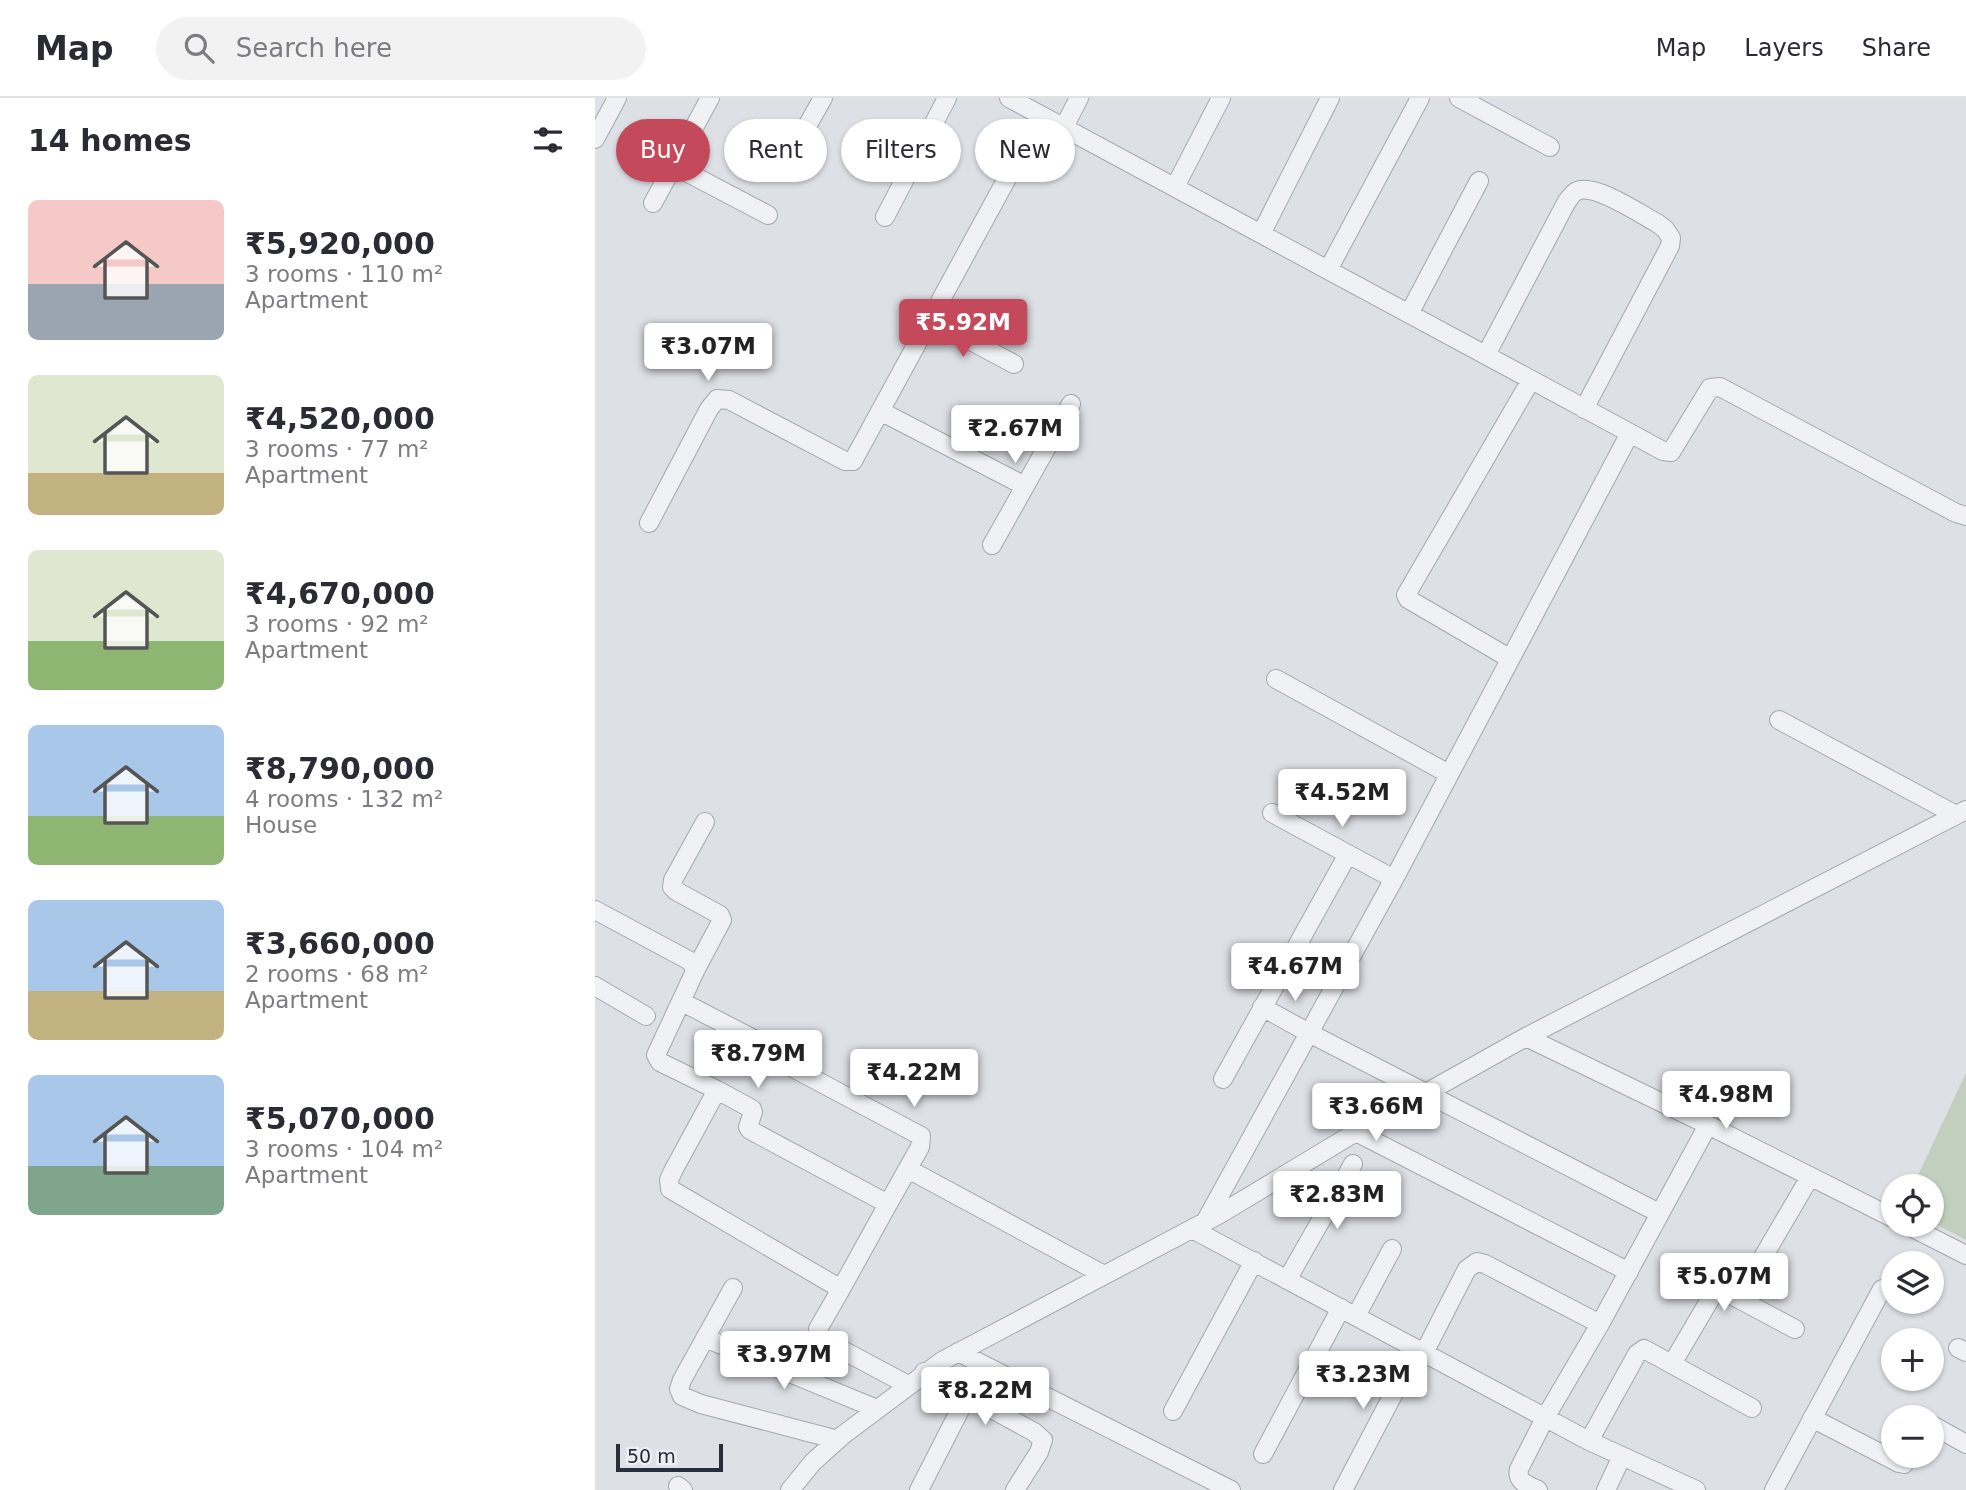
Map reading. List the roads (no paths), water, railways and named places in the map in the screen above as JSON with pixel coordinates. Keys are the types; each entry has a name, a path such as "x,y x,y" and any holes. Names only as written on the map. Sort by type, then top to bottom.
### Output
{"street":[{"path":"595,139 617,98"},
{"path":"698,119 710,98"},
{"path":"811,119 823,98"},
{"path":"885,217 947,98"},
{"path":"1009,98 1047,119"},
{"path":"1068,119 1079,98"},
{"path":"1175,187 1221,98"},
{"path":"1261,234 1330,98"},
{"path":"1328,270 1420,98"},
{"path":"1459,98 1550,147"},
{"path":"649,523 709,409 717,399 729,400 849,462 853,461 1041,116"},
{"path":"1075,133 1663,451 1671,452 1710,388 1720,387 1955,513 1966,516"},
{"path":"1409,314 1479,181"},
{"path":"653,203 664,182"},
{"path":"705,182 768,215"},
{"path":"1486,355 1566,203 1576,191 1587,189 1598,192 1645,217 1665,229 1671,238 1670,246 1584,408"},
{"path":"930,319 1014,364"},
{"path":"1509,658 1408,599 1406,595 1531,380"},
{"path":"992,545 1071,404"},
{"path":"880,411 1025,486"},
{"path":"1199,1225 1394,879 1630,433"},
{"path":"1276,679 1449,774"},
{"path":"1779,720 1961,812"},
{"path":"790,1490 813,1462 838,1440 924,1373 958,1352 1199,1225 1356,1132 1526,1037 1961,812"},
{"path":"1272,813 1394,879"},
{"path":"705,822 673,880 672,887 720,915 722,920 656,1055 657,1059 752,1109 748,1127 750,1130 888,1204"},
{"path":"1223,1079 1348,854"},
{"path":"595,910 690,961 697,969"},
{"path":"595,986 646,1016"},
{"path":"682,1002 779,1052"},
{"path":"1262,1007 1425,1094 1659,1213"},
{"path":"1526,1037 1881,1212"},
{"path":"793,1068 921,1136 920,1147 818,1329 818,1337 908,1385"},
{"path":"717,1090 673,1171 669,1180 670,1189 841,1289"},
{"path":"1538,1490 1520,1480 1518,1475 1545,1418 1629,1272 1707,1125"},
{"path":"1356,1132 1629,1272"},
{"path":"1287,1280 1353,1164"},
{"path":"908,1169 1104,1275"},
{"path":"1739,1298 1810,1177"},
{"path":"1199,1225 1287,1280 1545,1418 1693,1489"},
{"path":"1931,1237 1966,1255"},
{"path":"1263,1454 1348,1312 1392,1249"},
{"path":"1173,1411 1254,1261"},
{"path":"1343,1490 1467,1269 1476,1262 1485,1264 1600,1324"},
{"path":"733,1288 682,1380 679,1389 683,1396 701,1404 838,1440"},
{"path":"1672,1364 1716,1291 1720,1289 1795,1329"},
{"path":"1774,1490 1881,1291"},
{"path":"705,1338 877,1409"},
{"path":"1589,1441 1640,1351 1648,1350 1752,1408"},
{"path":"958,1352 1194,1482 1231,1490"},
{"path":"924,1373 1039,1434 1043,1440 1039,1452 1015,1490"},
{"path":"919,1490 967,1396"},
{"path":"1812,1418 1881,1454"},
{"path":"1944,1432 1966,1444"},
{"path":"1606,1490 1622,1456"}]}
